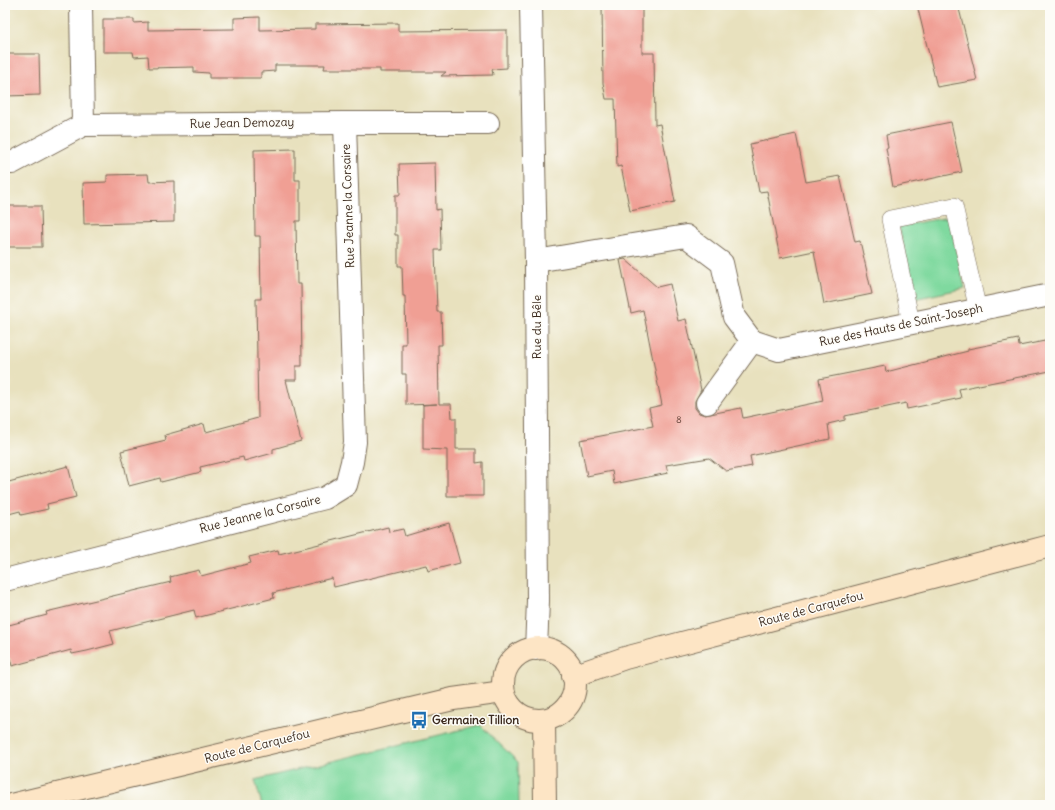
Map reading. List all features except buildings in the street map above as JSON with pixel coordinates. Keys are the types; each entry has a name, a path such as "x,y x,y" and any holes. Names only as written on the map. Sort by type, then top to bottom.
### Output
{"main road":[{"name":"Route de Carquefou","path":"573,676 625,658 1050,546"},
{"path":"536,648 549,650 560,655 569,664 573,676 574,686 572,697 566,707 558,715 544,720 525,718 515,712 508,703 503,692 503,679 506,668 519,654 536,648"},
{"name":"Route de Carquefou","path":"11,805 453,699 503,692"},
{"path":"544,720 545,805"}],"street":[{"path":"81,5 83,125"},
{"name":"Rue du Bêle","path":"532,5 536,261 538,578 536,648"},
{"name":"Rue Jean Demozay","path":"5,163 12,163 83,125 345,122 488,123"},
{"name":"Rue Jeanne la Corsaire","path":"5,580 325,498 346,485 355,442 345,122"},
{"path":"536,261 686,236 722,263 734,317 752,341 707,403"},
{"name":"Rue des Hauts de Saint-Joseph","path":"752,341 779,350 1050,295"}],"lane":[{"path":"911,323 890,219 954,206 978,310"}],"green space":[{"path":"949,217 965,288 914,299 899,226"},
{"path":"480,725 518,762 519,805 262,805 255,780"}],"place":[{"name":"Germaine Tillion","path":"419,720"}]}
